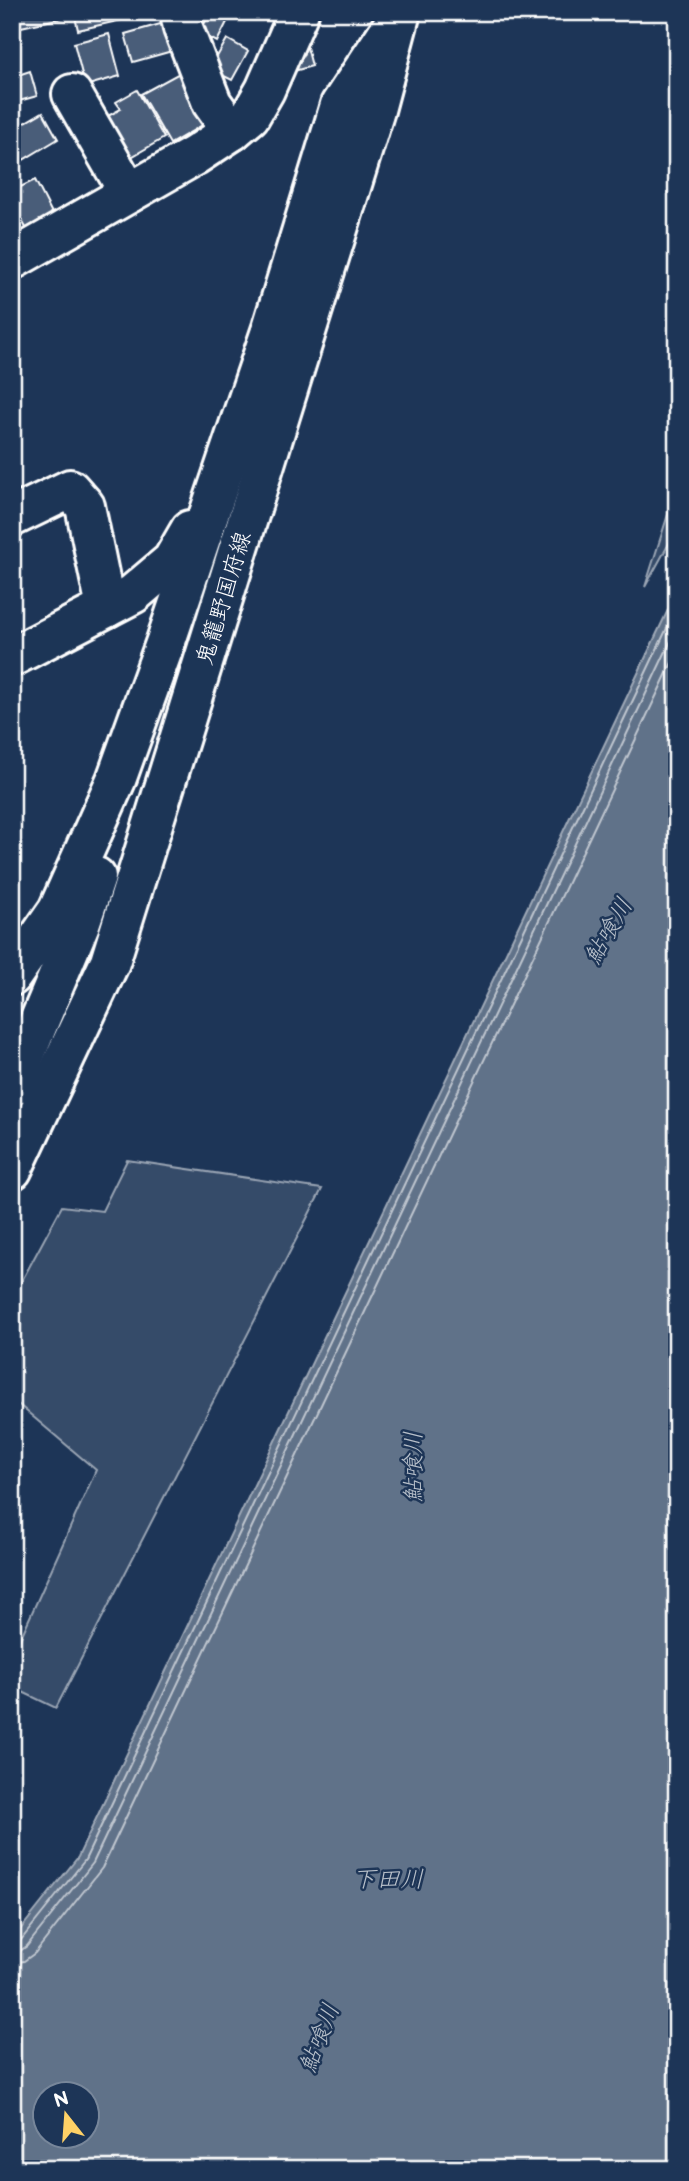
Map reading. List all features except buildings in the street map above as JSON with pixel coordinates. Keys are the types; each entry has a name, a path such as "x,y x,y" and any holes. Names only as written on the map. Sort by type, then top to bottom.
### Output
{"street":[{"path":"180,12 212,103 232,131"},
{"path":"12,260 232,131 250,116 265,90 299,12"},
{"path":"12,976 58,910 116,780 272,328 340,105 400,13"},
{"name":"鬼籠野国府線","path":"12,1170 110,962 375,110 400,13"},
{"path":"72,94 129,193"},
{"path":"12,517 70,489 85,506 106,608"},
{"path":"12,657 132,594 172,561 188,533 214,500"},
{"path":"135,685 157,619 185,583"},
{"path":"12,1086 80,924 118,809 116,780"}],"shaded area":[{"path":"677,486 677,529 645,587"},
{"path":"127,1160 322,1189 56,1708 12,1687 12,1657 96,1470 12,1399 12,1299 62,1206 102,1211"}],"water":[{"name":"下田川","path":"677,591 677,2169 12,2169 12,1940 78,1857"}],"water label":[{"name":"鮎喰川","path":"608,931"},
{"name":"鮎喰川","path":"413,1467"},
{"name":"鮎喰川","path":"319,2038"}]}
